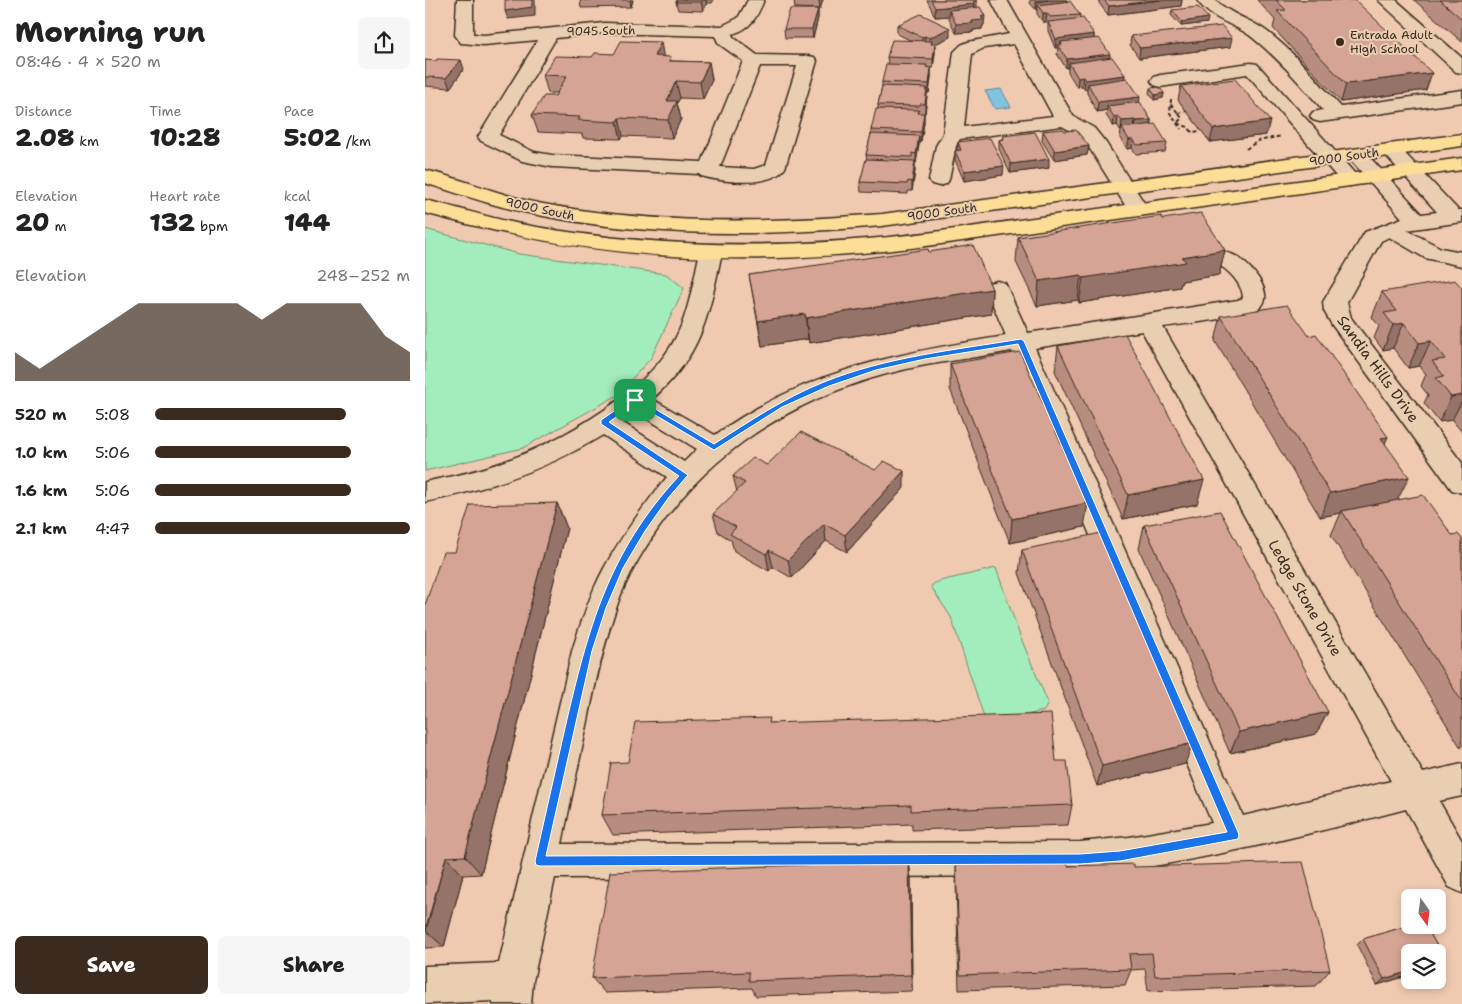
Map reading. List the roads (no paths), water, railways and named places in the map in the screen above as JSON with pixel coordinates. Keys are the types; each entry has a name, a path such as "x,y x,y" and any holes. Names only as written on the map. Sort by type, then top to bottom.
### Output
{"main road":[{"name":"9000 South","path":"425,176 476,194 546,211 621,222 728,228 786,228 882,220 1462,140"},
{"name":"9000 South","path":"425,206 504,228 576,241 655,250 773,252 852,248 1462,164"}],"street":[{"name":"9045 South","path":"465,0 463,31 467,38 493,39 603,28 729,30"},
{"path":"753,60 708,172 756,176 766,174 775,168 807,61 753,60 725,40 729,30 743,24 749,17 756,0"},
{"path":"999,0 1065,120 1087,132 1137,209"},
{"path":"1205,0 1220,14 1258,33 1296,68 1337,113"},
{"path":"1386,0 1462,68"},
{"path":"551,32 488,137 529,157 553,161 710,168"},
{"path":"939,180 946,146 953,134 963,52 967,48 977,45 1021,38"},
{"path":"1160,81 1251,68 1349,180"},
{"path":"1317,117 1462,96"},
{"path":"953,134 1065,120"},
{"path":"1391,150 1457,216"},
{"path":"1357,155 1417,222"},
{"name":"Sandia Hills Drive","path":"1457,216 1417,222 1380,233 1368,243 1335,302 1340,320 1462,483"},
{"path":"1391,230 1418,248 1430,253 1447,258 1462,259"},
{"path":"425,492 457,486 506,471 562,446 603,422 635,400 657,381 687,341 700,302 711,252"},
{"path":"425,985 513,993 540,861 587,651 601,608 619,567 642,529 666,495 714,447 780,406 826,384 875,368 925,357 1147,321 1235,318 1251,303 1255,298 1255,294 1236,266 1223,259 1212,258"},
{"path":"997,288 1234,835"},
{"name":"Ledge Stone Drive","path":"1147,321 1462,874"},
{"path":"635,400 714,447"},
{"path":"603,422 684,475"},
{"path":"540,861 1080,859 1120,856 1272,828 1462,780"}],"water":[{"path":"1001,89 1011,107 995,109 985,91"}],"place":[{"name":"Entrada Adult High School","path":"1340,42"}]}
